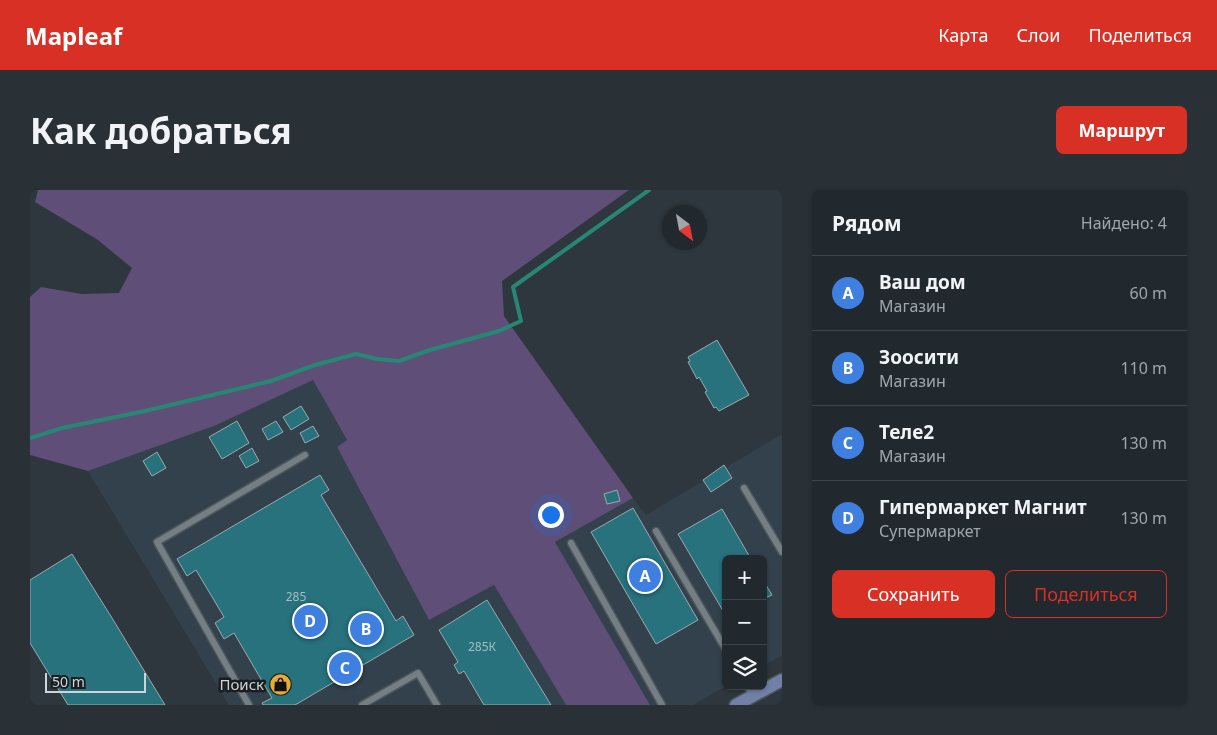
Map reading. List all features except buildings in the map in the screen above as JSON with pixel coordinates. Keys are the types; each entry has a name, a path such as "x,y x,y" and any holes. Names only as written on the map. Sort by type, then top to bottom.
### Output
{"main road":[{"path":"736,705 750,691 782,680"}],"lane":[{"path":"249,705 157,542 305,455"},
{"path":"744,488 782,552"},
{"path":"656,531 723,645"},
{"path":"571,543 662,705"},
{"path":"362,705 418,673 437,705"}],"shaded area":[{"path":"38,190 629,190 502,281 504,316 633,498 555,542 650,705 566,705 494,585 429,620 337,447 347,440 313,380 214,426 88,471 30,455 30,297 41,287 82,294 119,293 132,268 98,240 35,202"},
{"path":"313,379 347,440 337,447 429,620 494,585 566,705 229,705 88,471 214,426"},
{"path":"782,434 782,655 767,664 767,555 722,555 722,688 693,705 650,705 555,542 633,498 646,515"}],"waterway":[{"path":"30,438 62,428 145,411 271,381 315,365 356,354 377,359 399,361 430,350 499,331 521,321 513,287 649,190"}],"place":[{"name":"Ваш дом","path":"645,576"},
{"name":"Гипермаркет Магнит","path":"310,621"},
{"name":"Зоосити","path":"366,629"},
{"name":"Теле2","path":"345,668"},
{"name":"Поиск","path":"280,684"}]}
